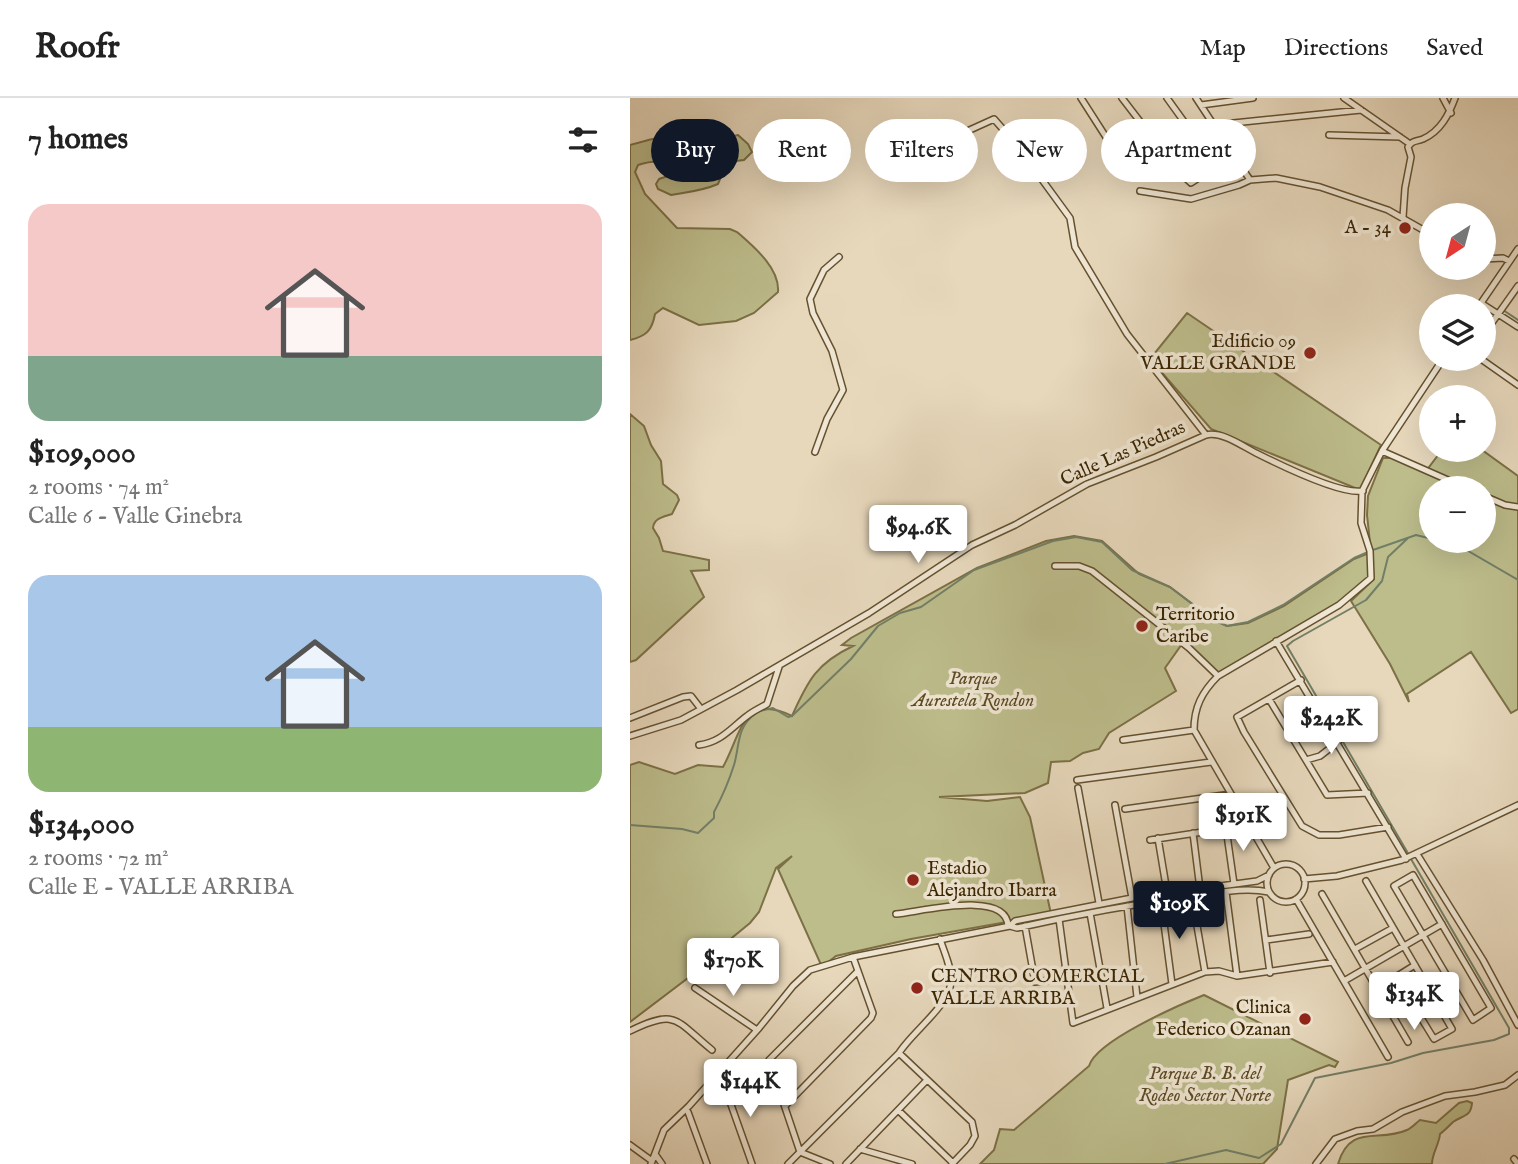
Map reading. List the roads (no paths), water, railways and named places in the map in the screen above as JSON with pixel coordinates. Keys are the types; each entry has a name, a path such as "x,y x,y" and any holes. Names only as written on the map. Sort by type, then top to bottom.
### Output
{"street":[{"path":"1081,98 1101,129"},
{"path":"1122,98 1139,119"},
{"path":"1167,98 1182,119"},
{"path":"1196,98 1210,119"},
{"path":"1201,105 1253,98"},
{"path":"1344,98 1409,145 1411,157 1403,217"},
{"path":"1443,98 1451,113"},
{"path":"1409,145 1423,139 1451,113 1455,98"},
{"path":"1256,121 1361,110"},
{"path":"978,126 994,119 1016,144 1070,218 1075,247 1127,334 1206,435"},
{"path":"1329,135 1400,137"},
{"path":"1256,180 1276,178 1320,187 1388,210 1419,227"},
{"path":"1140,191 1191,199 1246,182"},
{"path":"1487,294 1518,249"},
{"path":"815,452 827,419 843,390 832,351 813,313 810,299 824,270 839,257"},
{"path":"1496,258 1509,261"},
{"path":"1496,316 1518,285"},
{"path":"1498,313 1518,327"},
{"path":"1496,370 1518,385"},
{"path":"1274,868 1194,730 1194,714 1206,688 1218,676 1339,605 1371,578 1370,551 1361,523 1363,491 1382,451 1435,371"},
{"name":"Calle Las Piedras","path":"630,736 681,720 779,667 972,545 1015,525 1095,480 1206,435 1212,433 1230,439 1278,464 1333,485 1352,491 1363,491"},
{"path":"1382,451 1439,476"},
{"path":"1496,501 1518,507"},
{"path":"1055,566 1079,566 1092,570 1189,648 1218,676"},
{"path":"1276,641 1406,859"},
{"path":"699,745 725,736 747,715 766,704 779,667"},
{"path":"1301,680 1237,717 1244,732 1302,826 1319,835 1339,835 1388,827"},
{"path":"630,718 683,697 691,696 701,709"},
{"path":"1269,698 1327,795 1368,793"},
{"path":"1288,730 1320,712"},
{"path":"1123,740 1194,730"},
{"path":"1306,760 1320,756 1338,742"},
{"path":"1077,780 1212,762"},
{"path":"1078,788 1099,903"},
{"path":"1125,809 1231,794"},
{"path":"1115,805 1132,898"},
{"path":"1304,879 1369,870 1406,859 1518,805"},
{"path":"1150,840 1249,825"},
{"path":"1226,828 1234,884"},
{"path":"1193,833 1200,889"},
{"path":"1158,838 1167,892"},
{"path":"1417,854 1483,960 1518,1025"},
{"path":"630,1145 652,1162 664,1130 690,1106 793,986 810,970 853,957 940,939 1161,901 1258,889 1269,892 1277,900 1284,902 1296,899 1305,885 1298,869 1284,864 1257,881 1099,903 1015,921 1009,926"},
{"path":"1269,875 1269,892"},
{"path":"1413,875 1491,1007 1473,1020 1423,935 1394,886 1413,875"},
{"path":"1366,881 1452,1029 1434,1039 1396,977"},
{"path":"1226,892 1237,976"},
{"path":"1322,894 1408,1042"},
{"path":"1192,897 1205,972"},
{"path":"1296,899 1388,1057"},
{"path":"1260,900 1270,973"},
{"path":"1161,901 1172,984"},
{"path":"896,914 984,904 1001,912 1009,926"},
{"path":"1127,906 1137,997"},
{"path":"1090,913 1107,1008"},
{"path":"1059,919 1073,1023 1205,972 1219,971 1237,976 1333,962"},
{"path":"1344,981 1442,924"},
{"path":"1025,926 1035,982 1066,978"},
{"path":"1355,949 1393,928"},
{"path":"1266,940 1309,934"},
{"path":"788,1164 899,1054 909,1038 937,1011 948,995 951,981 940,939"},
{"path":"785,1106 871,1018 873,1013 853,957"},
{"path":"1378,988 1415,965"},
{"path":"800,1152 769,1060 858,971"},
{"path":"695,988 757,1030"},
{"path":"630,1031 659,1018 673,1018 712,1050"},
{"path":"898,1110 952,1163 975,1136 972,1122 899,1054"},
{"path":"1316,1164 1335,1139 1357,1131 1373,1129 1402,1112 1445,1096 1505,1085 1518,1075"},
{"path":"846,1164 927,1080"},
{"path":"723,1082 752,1164"},
{"path":"688,1112 707,1164"},
{"path":"860,1149 912,1164"},
{"path":"800,1152 830,1164"},
{"path":"655,1154 662,1164"}],"waterway":[{"path":"1503,310 1518,320"},
{"path":"1373,550 1419,536"},
{"path":"759,711 773,708 788,717 792,716 851,659 878,626 900,613 921,607 974,570 1053,541 1076,537 1102,542 1132,570 1170,587 1214,620 1227,626 1248,622 1283,605 1354,558 1368,552"},
{"path":"1408,538 1388,557 1382,581 1366,600 1287,646 1409,855"},
{"path":"1472,553 1518,580"},
{"path":"630,825 682,829 698,833 714,818 714,812 734,765 742,731 755,714"},
{"path":"1165,1164 1226,1150 1259,1158 1281,1144 1315,1078 1494,1040 1509,1034 1509,1028 1411,859"}],"place":[{"name":"A - 34","path":"1405,228"},
{"name":"Edificio 09 VALLE GRANDE","path":"1310,353"},
{"name":"Territorio Caribe","path":"1142,626"},
{"name":"Estadio Alejandro Ibarra","path":"913,880"},
{"name":"CENTRO COMERCIAL VALLE ARRIBA","path":"917,988"},
{"name":"Clinica Federico Ozanan","path":"1305,1019"}],"park label":[{"name":"Parque Aurestela Rondon","path":"973,690"},
{"name":"Parque B. B. del Rodeo Sector Norte","path":"1205,1085"}]}
